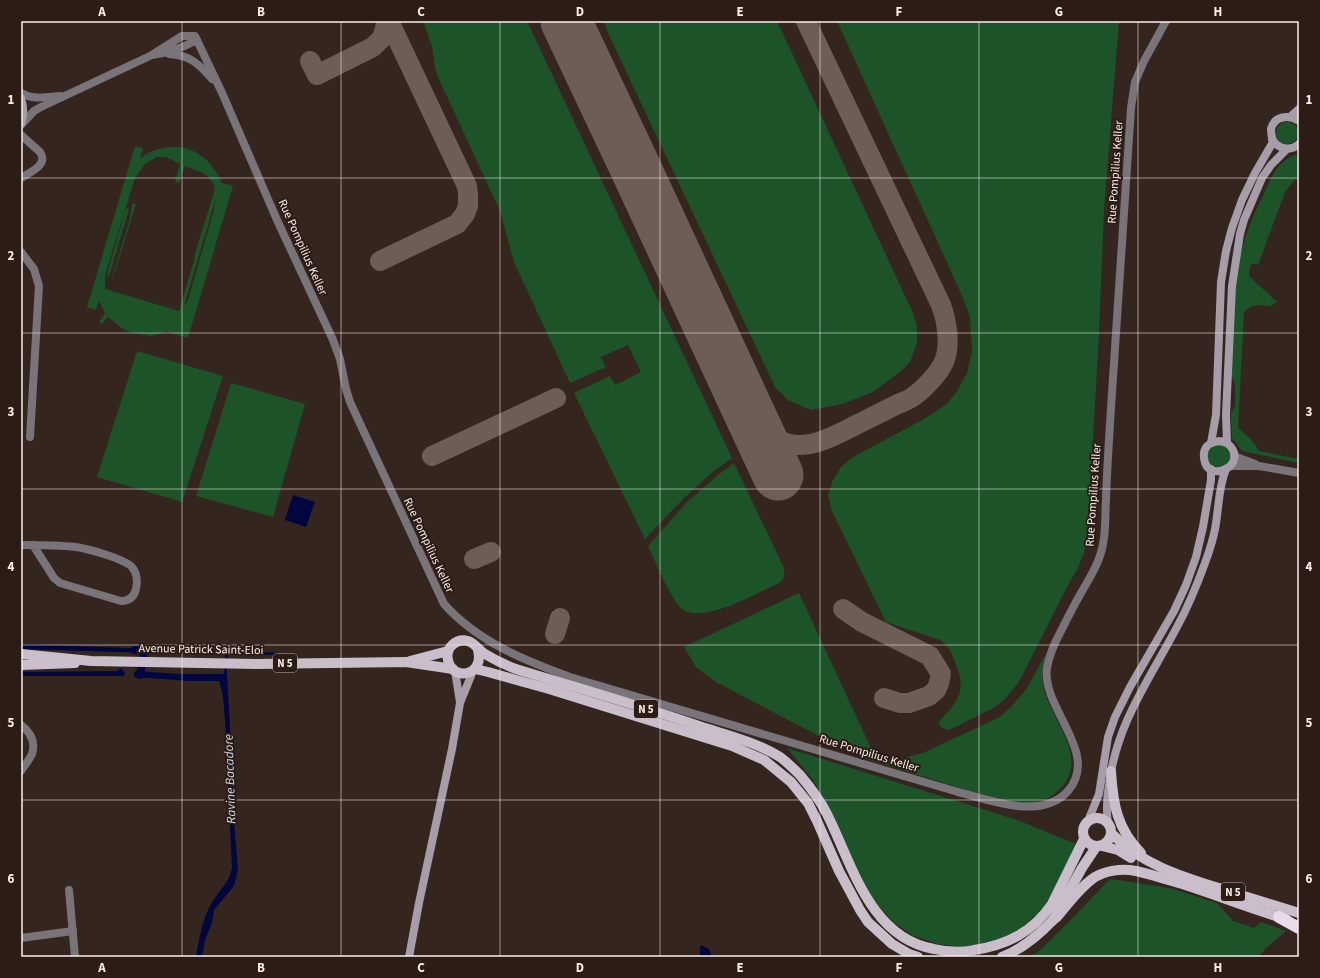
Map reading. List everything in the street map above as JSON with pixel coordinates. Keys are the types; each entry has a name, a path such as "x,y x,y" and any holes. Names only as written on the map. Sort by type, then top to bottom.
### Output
{"highway":[{"path":"1279,917 1299,928"}],"main road":[{"path":"21,98 24,111 21,124"},
{"path":"1290,117 1299,109"},
{"path":"1229,468 1218,471 1211,469 1204,458 1205,450 1211,443 1216,415 1221,282 1226,251 1242,200 1255,173 1273,142 1271,129 1276,121 1285,116 1299,121"},
{"path":"1272,139 1277,145 1295,147"},
{"path":"1227,443 1232,286 1240,234 1244,220 1262,178 1271,165 1295,147"},
{"path":"1053,920 1082,868 1099,846 1107,843 1110,838 1107,806 1110,771 1126,720 1177,628 1195,590 1206,559 1215,529 1222,482 1234,456 1232,448 1227,443 1219,441 1211,443"},
{"path":"1099,846 1089,844 1084,839 1082,831 1094,808 1099,794 1108,737 1115,717 1130,687 1174,611 1186,585 1196,557 1204,527 1211,480 1211,469"},
{"path":"409,957 452,749 460,703 480,659 478,650 471,643 464,641 460,641 453,645 448,651 447,655 448,663 454,670 460,703"},
{"name":"N 5","path":"478,650 503,664 516,669 743,740 768,750 782,758 794,769 817,797 861,888 876,912 889,927 899,935 910,942 923,947 965,952 999,945 1027,930 1046,913 1052,904 1084,839"},
{"name":"Avenue Patrick Saint-Eloi","path":"406,662 448,651"},
{"name":"Avenue Patrick Saint-Eloi","path":"21,654 91,661 133,662 226,662 256,664 406,662 454,670"},
{"name":"Avenue Patrick Saint-Eloi","path":"21,665 68,665 91,661"},
{"path":"454,670 465,673 474,670"},
{"name":"N 5","path":"474,670 548,689 732,746 764,760 791,782 808,803 839,871 868,922 892,944 909,954 918,957"},
{"path":"1110,771 1114,804 1126,834 1142,853 1168,871"},
{"path":"1088,820 1099,818 1110,828"},
{"name":"N 5","path":"1110,828 1125,847 1144,860 1168,871 1299,913"},
{"name":"N 5","path":"1099,846 1118,850 1154,872 1188,886 1279,917 1299,922"},
{"path":"1002,957 1035,938 1057,917 1085,885 1106,872 1130,870 1188,886"}],"street":[{"name":"Rue Pompilius Keller","path":"196,38 223,95 277,220 333,340 340,358 350,402 444,604 456,618 474,632 498,647 537,665 570,677 958,792 1007,805 1022,807 1047,804 1058,799 1067,791 1074,780 1078,768 1077,757 1069,733 1052,698 1046,674 1053,647 1095,568 1103,544 1110,410 1131,108 1135,82 1166,21"},
{"path":"21,124 34,111 152,55 182,36 196,38"},
{"path":"152,55 166,53 182,48 196,38"},
{"name":"Rue Pompilius Keller","path":"166,53 180,54 194,60 214,81 223,95"},
{"path":"21,93 30,97 38,98 69,95"},
{"path":"21,135 40,152 42,159 38,167 21,178"},
{"path":"21,252 34,269 39,286 30,437"},
{"path":"1234,456 1259,466 1299,473"},
{"path":"1229,468 1259,466"},
{"path":"21,545 33,545 77,547 115,558 131,566 137,579 137,588 130,599 121,601 60,583 54,578 33,545"},
{"path":"21,725 28,730 32,737 33,743 32,754 21,771"},
{"path":"69,890 75,957"},
{"path":"21,938 73,931"}],"green space":[{"path":"423,21 527,21 732,458 715,470 683,499 645,539 574,393 610,376 615,385 641,372 628,345 601,357 606,367 570,383 514,262 500,211 437,75 432,46"},
{"path":"604,21 777,21 913,313 917,326 917,343 910,362 900,372 873,392 842,404 811,410 788,400 775,387 608,33"},
{"path":"837,21 1119,21 1104,210 1099,334 1088,523 1085,550 1078,568 1019,682 1005,699 995,707 949,730 942,728 938,723 956,701 961,687 958,671 950,651 940,640 886,622 832,511 828,495 833,480 841,467 853,457 924,419 947,404 957,391 967,373 972,351 970,317 960,291"},
{"path":"1287,122 1295,125 1298,133 1295,141 1287,144 1279,141 1276,133 1279,125"},
{"path":"135,146 143,148 140,158 152,151 164,148 176,147 198,153 215,171 222,183 233,186 188,338 167,332 151,336 131,333 123,329 108,317 102,324 99,322 105,313 99,301 96,310 87,307","holes":["157,157 166,157 180,164 175,182 179,183 185,166 207,176 211,180 215,189 179,311 105,289 105,275 135,178 145,164","216,198 214,210 188,300 184,306"]},
{"path":"1295,155 1299,155 1299,175 1285,192 1258,265 1254,263 1250,266 1249,276 1277,302 1271,306 1253,306 1244,312 1238,428 1251,439 1259,451 1299,459 1299,463 1242,451 1232,438 1231,415 1235,405 1235,384 1231,375 1234,296 1237,271 1244,241 1272,176 1279,166"},
{"path":"133,203 136,204 112,278 131,215"},
{"path":"126,208 129,209 109,276 107,275"},
{"path":"137,351 223,376 182,502 97,477"},
{"path":"231,383 305,404 273,517 196,496"},
{"path":"1212,445 1224,445 1231,454 1230,462 1220,468 1209,462 1207,459 1207,453"},
{"path":"734,463 784,568 784,577 779,583 728,606 713,611 700,613 688,612 679,606 670,593 648,546 687,502"},
{"path":"799,593 872,750 854,750 834,744 716,682 696,667 684,647"},
{"path":"1046,653 1043,665 1042,682 1047,699 1066,738 1070,751 1071,764 1068,777 1055,794 1038,802 1012,804 860,757 900,759 923,753 1000,717 1012,706 1027,688"},
{"path":"787,748 1020,821 1078,845 1045,907 1018,931 994,943 966,948 938,944 914,936 893,922 872,898 813,780"},
{"path":"1110,879 1170,888 1217,903 1233,921 1254,928 1261,922 1286,931 1258,957 1028,957 1037,953"}],"water":[{"path":"293,495 315,502 306,527 285,520"},
{"path":"21,644 154,649 150,653 21,649"},
{"path":"121,668 125,673 124,676 21,676 21,672 117,671"},
{"name":"Ravine Bacadore","path":"136,671 180,674 227,674 234,822 238,869 234,886 214,910 212,923 205,940 202,957 196,957 201,931 207,912 226,883 232,868 223,697 219,681 190,681 134,677 134,673"},
{"path":"701,945 709,949 711,954 710,957 700,957"}],"waterway":[{"path":"135,650 144,650 140,675"},
{"path":"227,651 242,650 249,653 278,654"},
{"path":"189,652 227,651 226,661"},
{"path":"225,677 226,666"}],"taxiway":[{"path":"310,61 317,75 373,47 382,38 386,21"},
{"path":"380,261 457,224 465,214 468,206 467,186 389,21"},
{"path":"750,414 770,435 782,442 805,445 822,441 908,400 918,393 939,371 944,362 948,341 945,318 941,305 806,21"},
{"path":"432,456 556,398"},
{"path":"474,559 491,552"},
{"path":"843,609 862,622 930,656 941,674 936,690 929,696 909,703 900,703 884,698"},
{"path":"555,634 560,618"}],"runway":[{"path":"566,21 778,475"}]}
